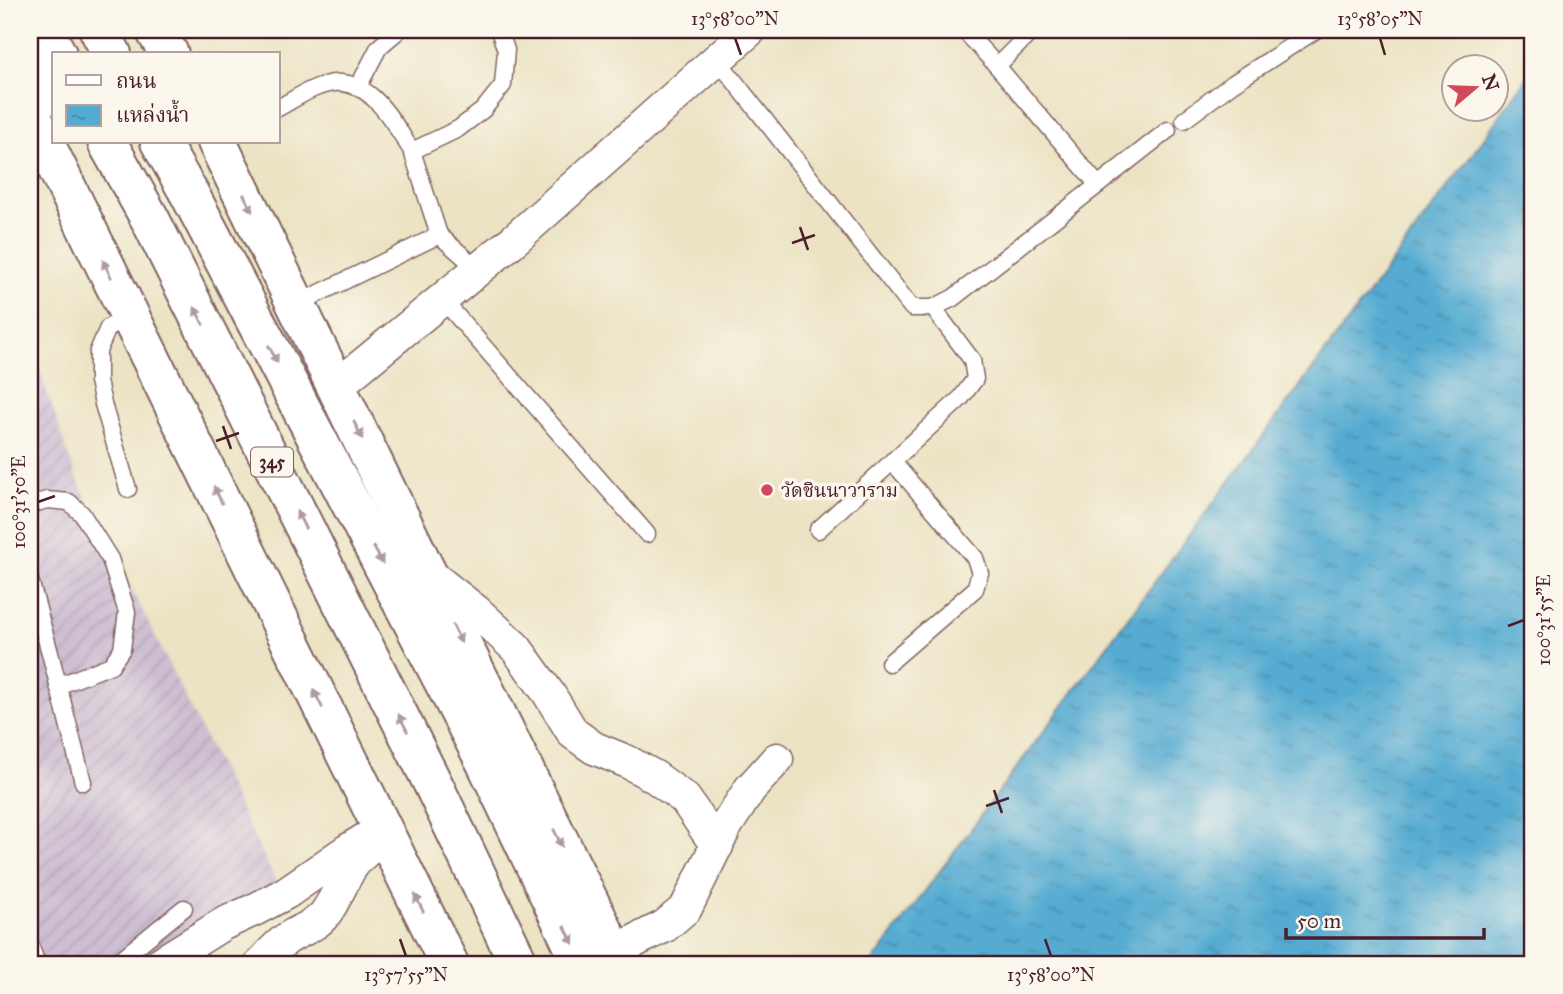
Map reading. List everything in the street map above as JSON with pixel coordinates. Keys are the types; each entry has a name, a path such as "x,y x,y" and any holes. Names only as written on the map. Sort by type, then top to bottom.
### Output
{"main road":[{"path":"44,30 56,52"},
{"path":"99,30 111,52"},
{"path":"131,30 139,52"},
{"path":"155,30 168,52"},
{"path":"30,64 52,93"},
{"path":"30,113 449,964"},
{"path":"92,144 150,219"},
{"name":"345","path":"108,144 150,219 433,784 519,964"},
{"name":"345","path":"161,144 486,763 606,960"},
{"path":"172,144 190,195"},
{"path":"218,144 426,571 606,960"}],"street":[{"path":"337,386 479,270 750,30"},
{"path":"426,571 476,611 516,648 573,733 594,748 655,777 685,799 717,846"},
{"path":"606,960 666,926 686,908 726,826 750,789 777,759"},
{"path":"159,964 223,924 286,893 348,850 384,833"},
{"path":"261,964 287,938 323,917 339,892 351,865 384,833"}],"lane":[{"path":"358,87 379,47 399,30"},
{"path":"412,151 458,130 483,110 503,85 506,50 499,30"},
{"path":"964,30 1098,185"},
{"path":"997,66 1030,30"},
{"path":"1184,120 1205,102 1316,30"},
{"path":"717,59 912,308 933,308 953,298 1168,131"},
{"path":"280,107 313,89 334,83 358,87 383,107 412,151 439,234 479,270"},
{"path":"297,304 439,234"},
{"path":"443,300 647,534"},
{"path":"818,530 961,398 975,379 972,360 933,308"},
{"path":"128,489 98,381 99,352 108,328 129,314"},
{"path":"889,663 975,589 980,573 975,558 892,461"},
{"path":"30,505 47,500 69,502 82,514 110,559 127,612 122,649 111,665 58,686"},
{"path":"30,580 83,782"},
{"path":"115,964 184,908"},
{"path":"30,945 37,964"}],"shaded area":[{"path":"30,342 75,474 285,900 166,964 30,964"}],"water":[{"path":"1533,69 1533,964 871,964 1495,122 1510,122 1510,101"}],"place":[{"name":"วัดชินนาวาราม","path":"767,490"}]}
